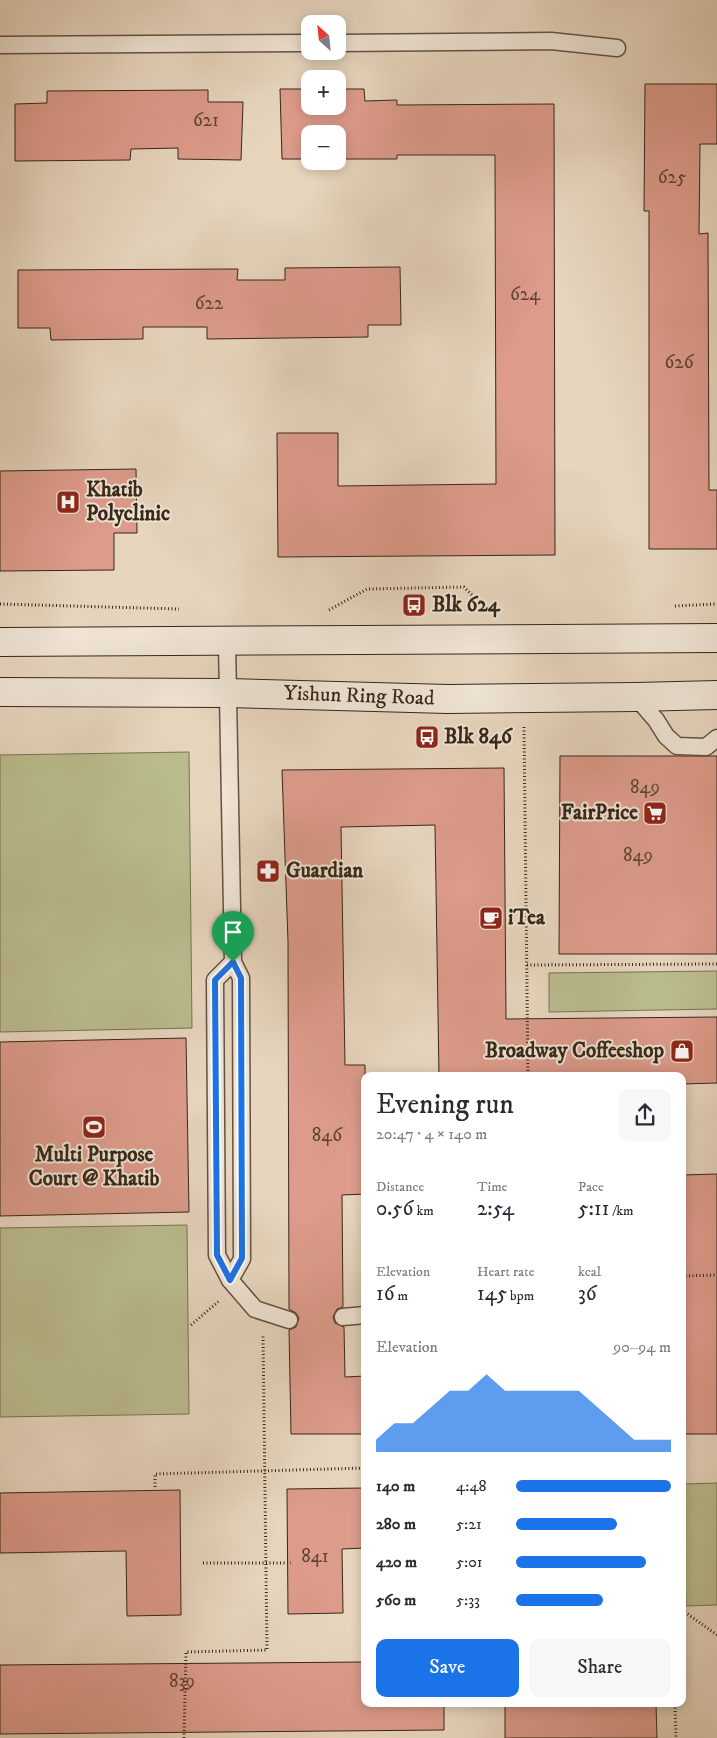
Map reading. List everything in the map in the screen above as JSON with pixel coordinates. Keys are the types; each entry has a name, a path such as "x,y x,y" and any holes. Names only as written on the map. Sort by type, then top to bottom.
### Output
{"main road":[{"path":"0,642 717,638"},
{"name":"Yishun Ring Road","path":"0,692 228,693 448,699 717,695"}],"lane":[{"path":"346,43 551,41 617,48"},
{"path":"0,45 301,43"},
{"path":"228,642 233,962 241,978 242,1258 232,1284"},
{"path":"636,697 656,720 666,736 677,746 706,746 717,738"},
{"path":"233,962 215,980 217,1255 232,1284 255,1309 289,1320"},
{"path":"343,1316 361,1315"}],"path":[{"path":"324,613 367,589 464,587 491,614"},
{"path":"0,604 187,609"},
{"path":"667,606 717,604"},
{"path":"524,724 528,1072"},
{"path":"527,965 717,964"},
{"path":"686,1276 717,1275"},
{"path":"191,1325 232,1284"},
{"path":"184,1738 186,1652 267,1650 262,1312"},
{"path":"155,1487 155,1474 361,1468"},
{"path":"203,1563 291,1563"},
{"path":"686,1613 717,1636"},
{"path":"675,1707 676,1738"}],"green space":[{"path":"189,752 192,1028 0,1032 0,755"},
{"path":"717,971 717,1009 549,1012 549,973"},
{"path":"187,1225 189,1414 0,1417 0,1228"},
{"path":"717,1483 717,1605 686,1606 686,1484"}],"building":[{"path":"645,84 717,84 717,144 700,144 699,234 708,233 709,490 717,490 717,549 649,549 649,211 644,211"},
{"path":"280,89 301,89 301,115 346,115 346,89 364,89 365,101 397,100 397,105 554,104 555,555 278,557 277,433 338,433 338,486 496,484 495,155 397,155 397,159 346,159 346,125 301,125 301,159 282,159"},
{"path":"208,90 208,102 243,102 241,160 178,159 178,148 131,149 130,160 15,161 15,104 47,103 47,91"},
{"path":"400,267 401,325 368,325 368,337 207,339 207,327 143,327 143,339 51,340 50,328 18,328 18,270 238,269 237,280 285,280 285,268"},
{"name":"Khatib Polyclinic","path":"136,469 137,533 114,533 114,570 0,571 0,471"},
{"path":"560,756 717,756 717,954 559,954"},
{"path":"504,768 506,1019 717,1017 717,1083 686,1084 686,1072 439,1072 435,825 341,827 345,1065 365,1065 365,1072 361,1072 361,1194 342,1195 343,1307 337,1309 333,1317 335,1323 344,1327 345,1377 361,1376 361,1434 291,1434 289,1330 296,1327 299,1318 296,1313 289,1309 288,942 282,770"},
{"name":"Multi Purpose Court @ Khatib","path":"186,1038 189,1212 0,1216 0,1042"},
{"path":"717,1174 717,1434 686,1434 686,1175"},
{"path":"361,1488 361,1548 342,1549 343,1613 288,1614 287,1489"},
{"path":"180,1490 181,1615 127,1616 126,1551 0,1553 0,1493"},
{"path":"361,1662 361,1707 444,1707 444,1730 0,1734 0,1665"},
{"path":"505,1707 656,1707 657,1738 505,1738"}],"place":[{"name":"Khatib Polyclinic","path":"68,502"},
{"name":"Blk 624","path":"414,605"},
{"name":"Blk 846","path":"427,737"},
{"name":"FairPrice","path":"655,813"},
{"name":"Guardian","path":"268,871"},
{"name":"iTea","path":"491,918"},
{"name":"Broadway Coffeeshop","path":"682,1051"},
{"name":"Multi Purpose Court @ Khatib","path":"94,1127"}],"route":[{"path":"233,962 241,978 242,1258 230,1280 217,1255 215,980 233,962"}]}
